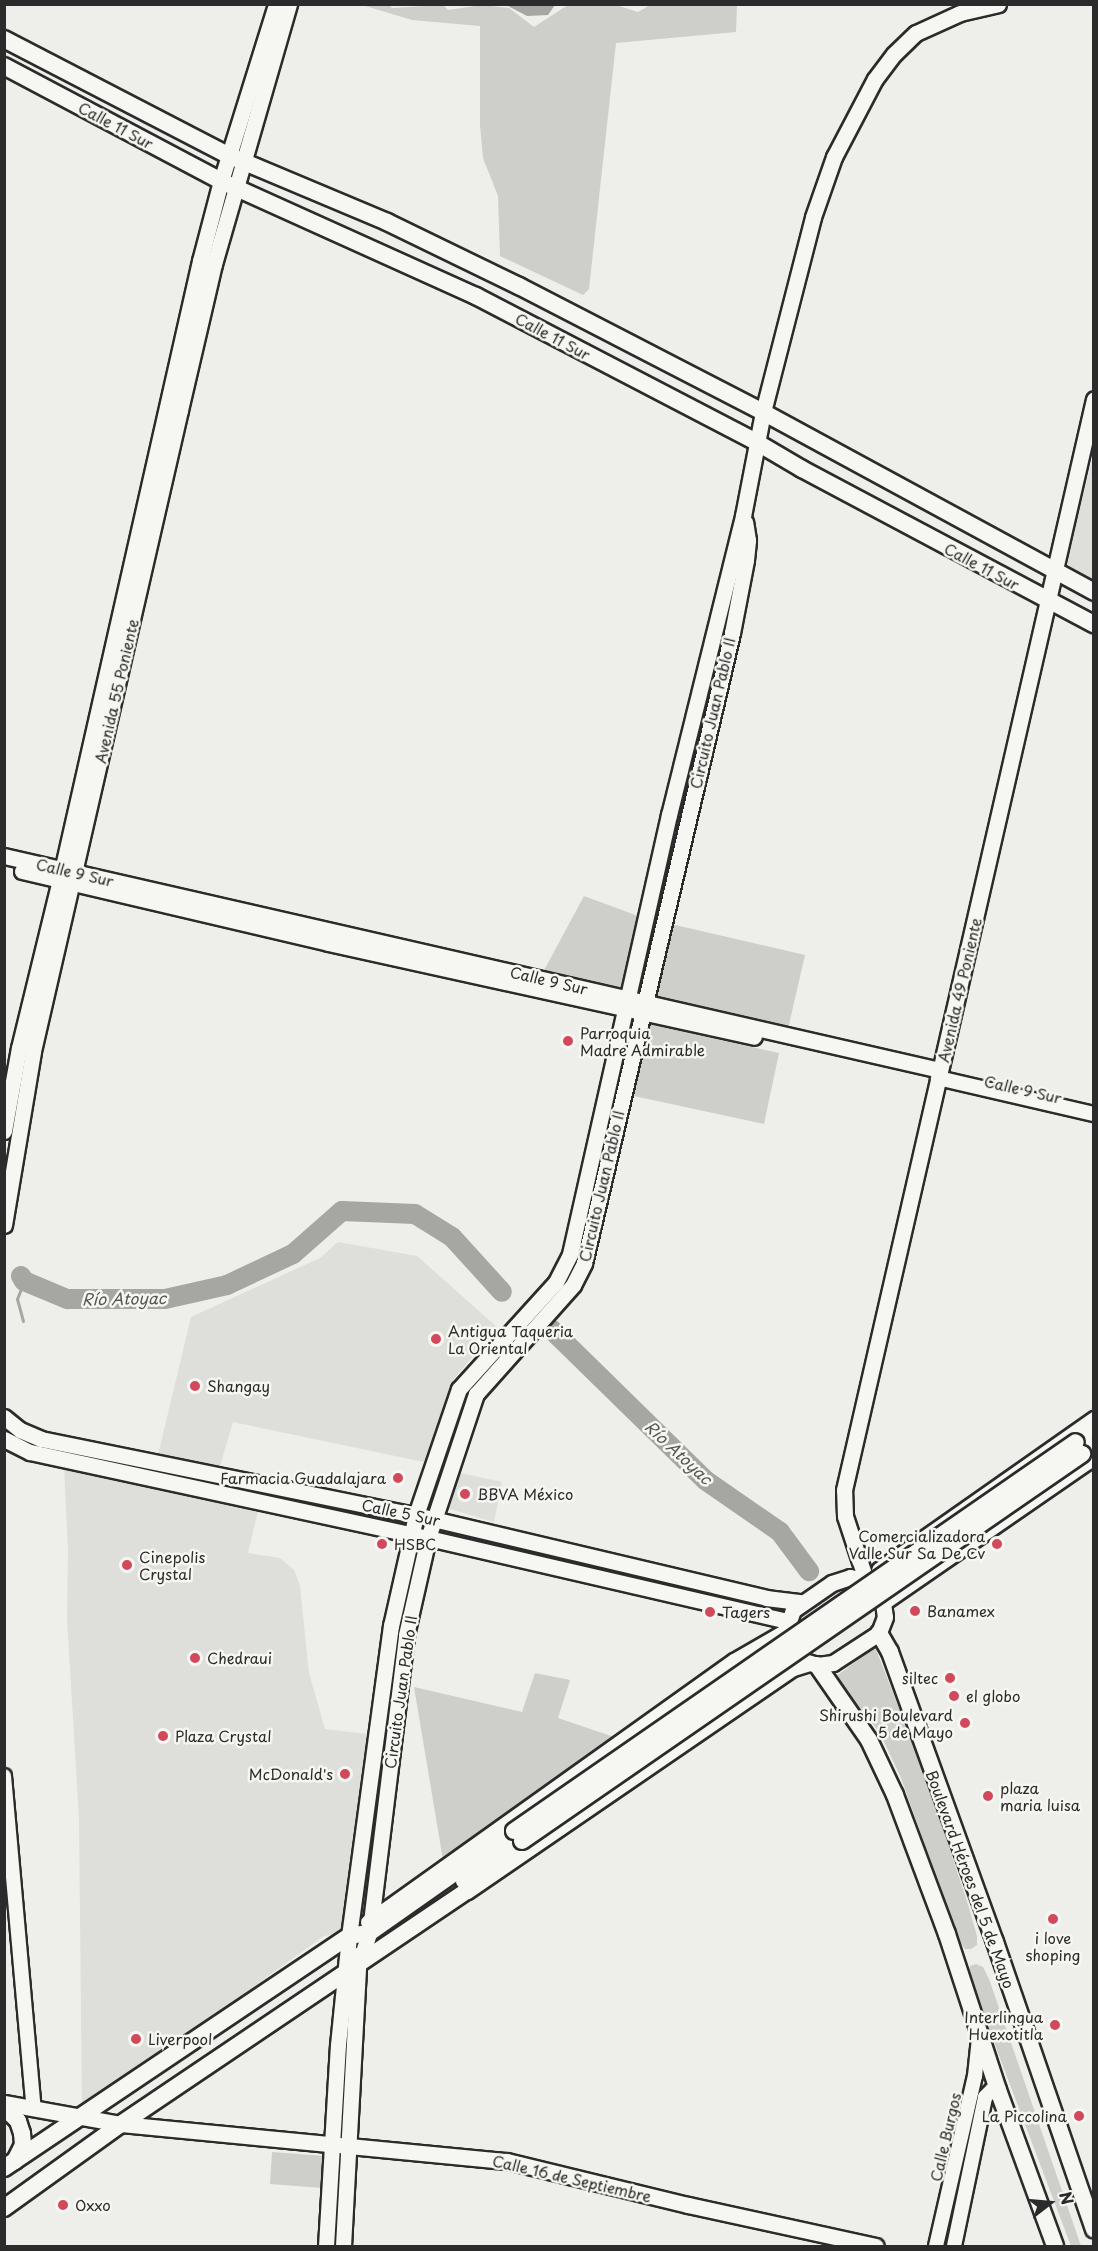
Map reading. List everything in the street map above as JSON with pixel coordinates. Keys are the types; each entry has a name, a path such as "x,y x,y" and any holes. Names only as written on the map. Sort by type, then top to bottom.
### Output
{"main road":[{"path":"238,158 276,4"},
{"path":"238,158 289,4"},
{"name":"Circuito Juan Pablo II","path":"326,2247 344,1975 391,1626 416,1515 459,1389 564,1269 688,734 744,516 763,412 813,217 845,132 875,79 894,54 916,33 960,13 998,4"},
{"name":"Calle 11 Sur","path":"4,39 238,158 387,222 519,286 763,412 1094,592"},
{"name":"Calle 11 Sur","path":"4,66 228,184 476,296 756,442 1094,624"},
{"name":"Avenida 55 Poniente","path":"4,1131 19,1048 67,876 177,421 228,184 238,158"},
{"name":"Avenida 49 Poniente","path":"867,1580 845,1516 844,1490 1094,399"},
{"name":"Circuito Juan Pablo II","path":"343,2247 360,1961 370,1926 406,1635 428,1538 476,1394 579,1274 732,633 748,540 744,516"},
{"name":"Calle 9 Sur","path":"4,856 67,876 939,1074"},
{"name":"Calle 9 Sur","path":"4,867 67,876"},
{"name":"Avenida 55 Poniente","path":"4,1225 33,1051 67,876"},
{"name":"Calle 5 Sur","path":"4,1417 20,1431 41,1439 416,1515 766,1598 801,1602"},
{"path":"867,1580 893,1559 1094,1419"},
{"path":"885,1601 1086,1450 1094,1426"},
{"name":"Calle 5 Sur","path":"6,1441 30,1452 411,1534 787,1626"},
{"path":"101,1468 103,1450"},
{"path":"10,2164 349,1936 370,1926 518,1836 1086,1450"},
{"path":"4,2208 121,2124 344,1975 360,1961 407,1932 410,1921 793,1668 833,1663 879,1633 885,1617 885,1601 878,1589 867,1580 850,1576 840,1578 801,1602 787,1626 734,1661 370,1926"},
{"path":"787,1626 793,1652 813,1664 878,1755 928,1882 998,2090 1055,2247"},
{"name":"Boulevard Héroes del 5 de Mayo","path":"879,1633 890,1652 995,1942 1094,2229"},
{"path":"469,1884 518,1836"},
{"name":"Circuito Juan Pablo II","path":"349,1936 356,1946 360,1961"},
{"path":"4,2105 18,2121 22,2133 23,2145 10,2164"},
{"name":"Calle 16 de Septiembre","path":"4,2105 121,2124 507,2161 876,2247"}],"street":[{"name":"Calle 9 Sur","path":"939,1074 1094,1106"},
{"name":"Calle 9 Sur","path":"939,1074 1094,1114"},
{"path":"4,1776 34,2109"},
{"name":"Calle Burgos","path":"936,2247 975,2076 980,2034"},
{"name":"Calle Burgos","path":"954,2247 985,2097 992,2090 998,2090"}],"shaded area":[{"path":"362,5 389,5 392,8 443,5 448,10 482,5 509,8 534,27 568,5 616,5 638,12 650,5 737,5 736,32 616,43 589,289 583,295 500,256 498,196 483,158 480,125 480,26 412,20"},
{"path":"506,5 555,5 548,15 527,16"},
{"path":"1093,456 1093,581 1072,570 1066,562"},
{"path":"584,896 638,916 622,987 612,991 541,976"},
{"path":"671,924 805,955 788,1029 654,997"},
{"path":"649,1024 779,1053 764,1124 634,1096"},
{"path":"338,1242 417,1256 497,1327 453,1380 424,1462 233,1422 220,1466 158,1455 191,1317 320,1258"},
{"path":"80,1467 259,1507 248,1553 280,1558 294,1570 300,1586 309,1673 325,1729 367,1734 345,1924 337,1934 324,1936 264,1979 236,2002 230,2011 82,2111 79,1819 67,1619 68,1549 64,1468"},
{"path":"452,1471 502,1482 494,1522 443,1507"},
{"path":"875,1647 921,1764 967,1901 977,1936 977,1945 971,1949 965,1949 960,1942 901,1778 880,1733 835,1677"},
{"path":"535,1673 570,1680 558,1718 614,1737 443,1860 414,1687 522,1712"},
{"path":"976,1964 983,1967 989,1979 1081,2246 1071,2246 972,1984 970,1966"},
{"path":"272,2152 324,2156 322,2188 270,2184"}],"waterway":[{"name":"Río Atoyac","path":"21,1276 24,1281 67,1299 165,1299 227,1285 293,1254 342,1211 415,1214 452,1237 502,1292"},
{"path":"23,1321 17,1299 24,1281"},
{"name":"Río Atoyac","path":"551,1329 705,1480 780,1532 809,1571"}],"place":[{"name":"Parroquia Madre Admirable","path":"568,1041"},
{"name":"Antigua Taqueria La Oriental","path":"436,1339"},
{"name":"Shangay","path":"195,1386"},
{"name":"Farmacia Guadalajara","path":"398,1478"},
{"name":"BBVA México","path":"465,1494"},
{"name":"HSBC","path":"382,1544"},
{"name":"Comercializadora Valle Sur Sa De Cv","path":"997,1544"},
{"name":"Cinepolis Crystal","path":"127,1565"},
{"name":"Banamex","path":"915,1611"},
{"name":"Tagers","path":"710,1612"},
{"name":"Chedraui","path":"195,1658"},
{"name":"siltec","path":"950,1678"},
{"name":"el globo","path":"954,1696"},
{"name":"Shirushi Boulevard 5 de Mayo","path":"965,1723"},
{"name":"Plaza Crystal","path":"163,1736"},
{"name":"McDonald's","path":"345,1774"},
{"name":"plaza maria luisa","path":"988,1796"},
{"name":"i love shoping","path":"1053,1919"},
{"name":"Interlingua Huexotitla","path":"1055,2025"},
{"name":"Liverpool","path":"136,2039"},
{"name":"La Piccolina","path":"1079,2116"},
{"name":"Oxxo","path":"63,2205"}]}
